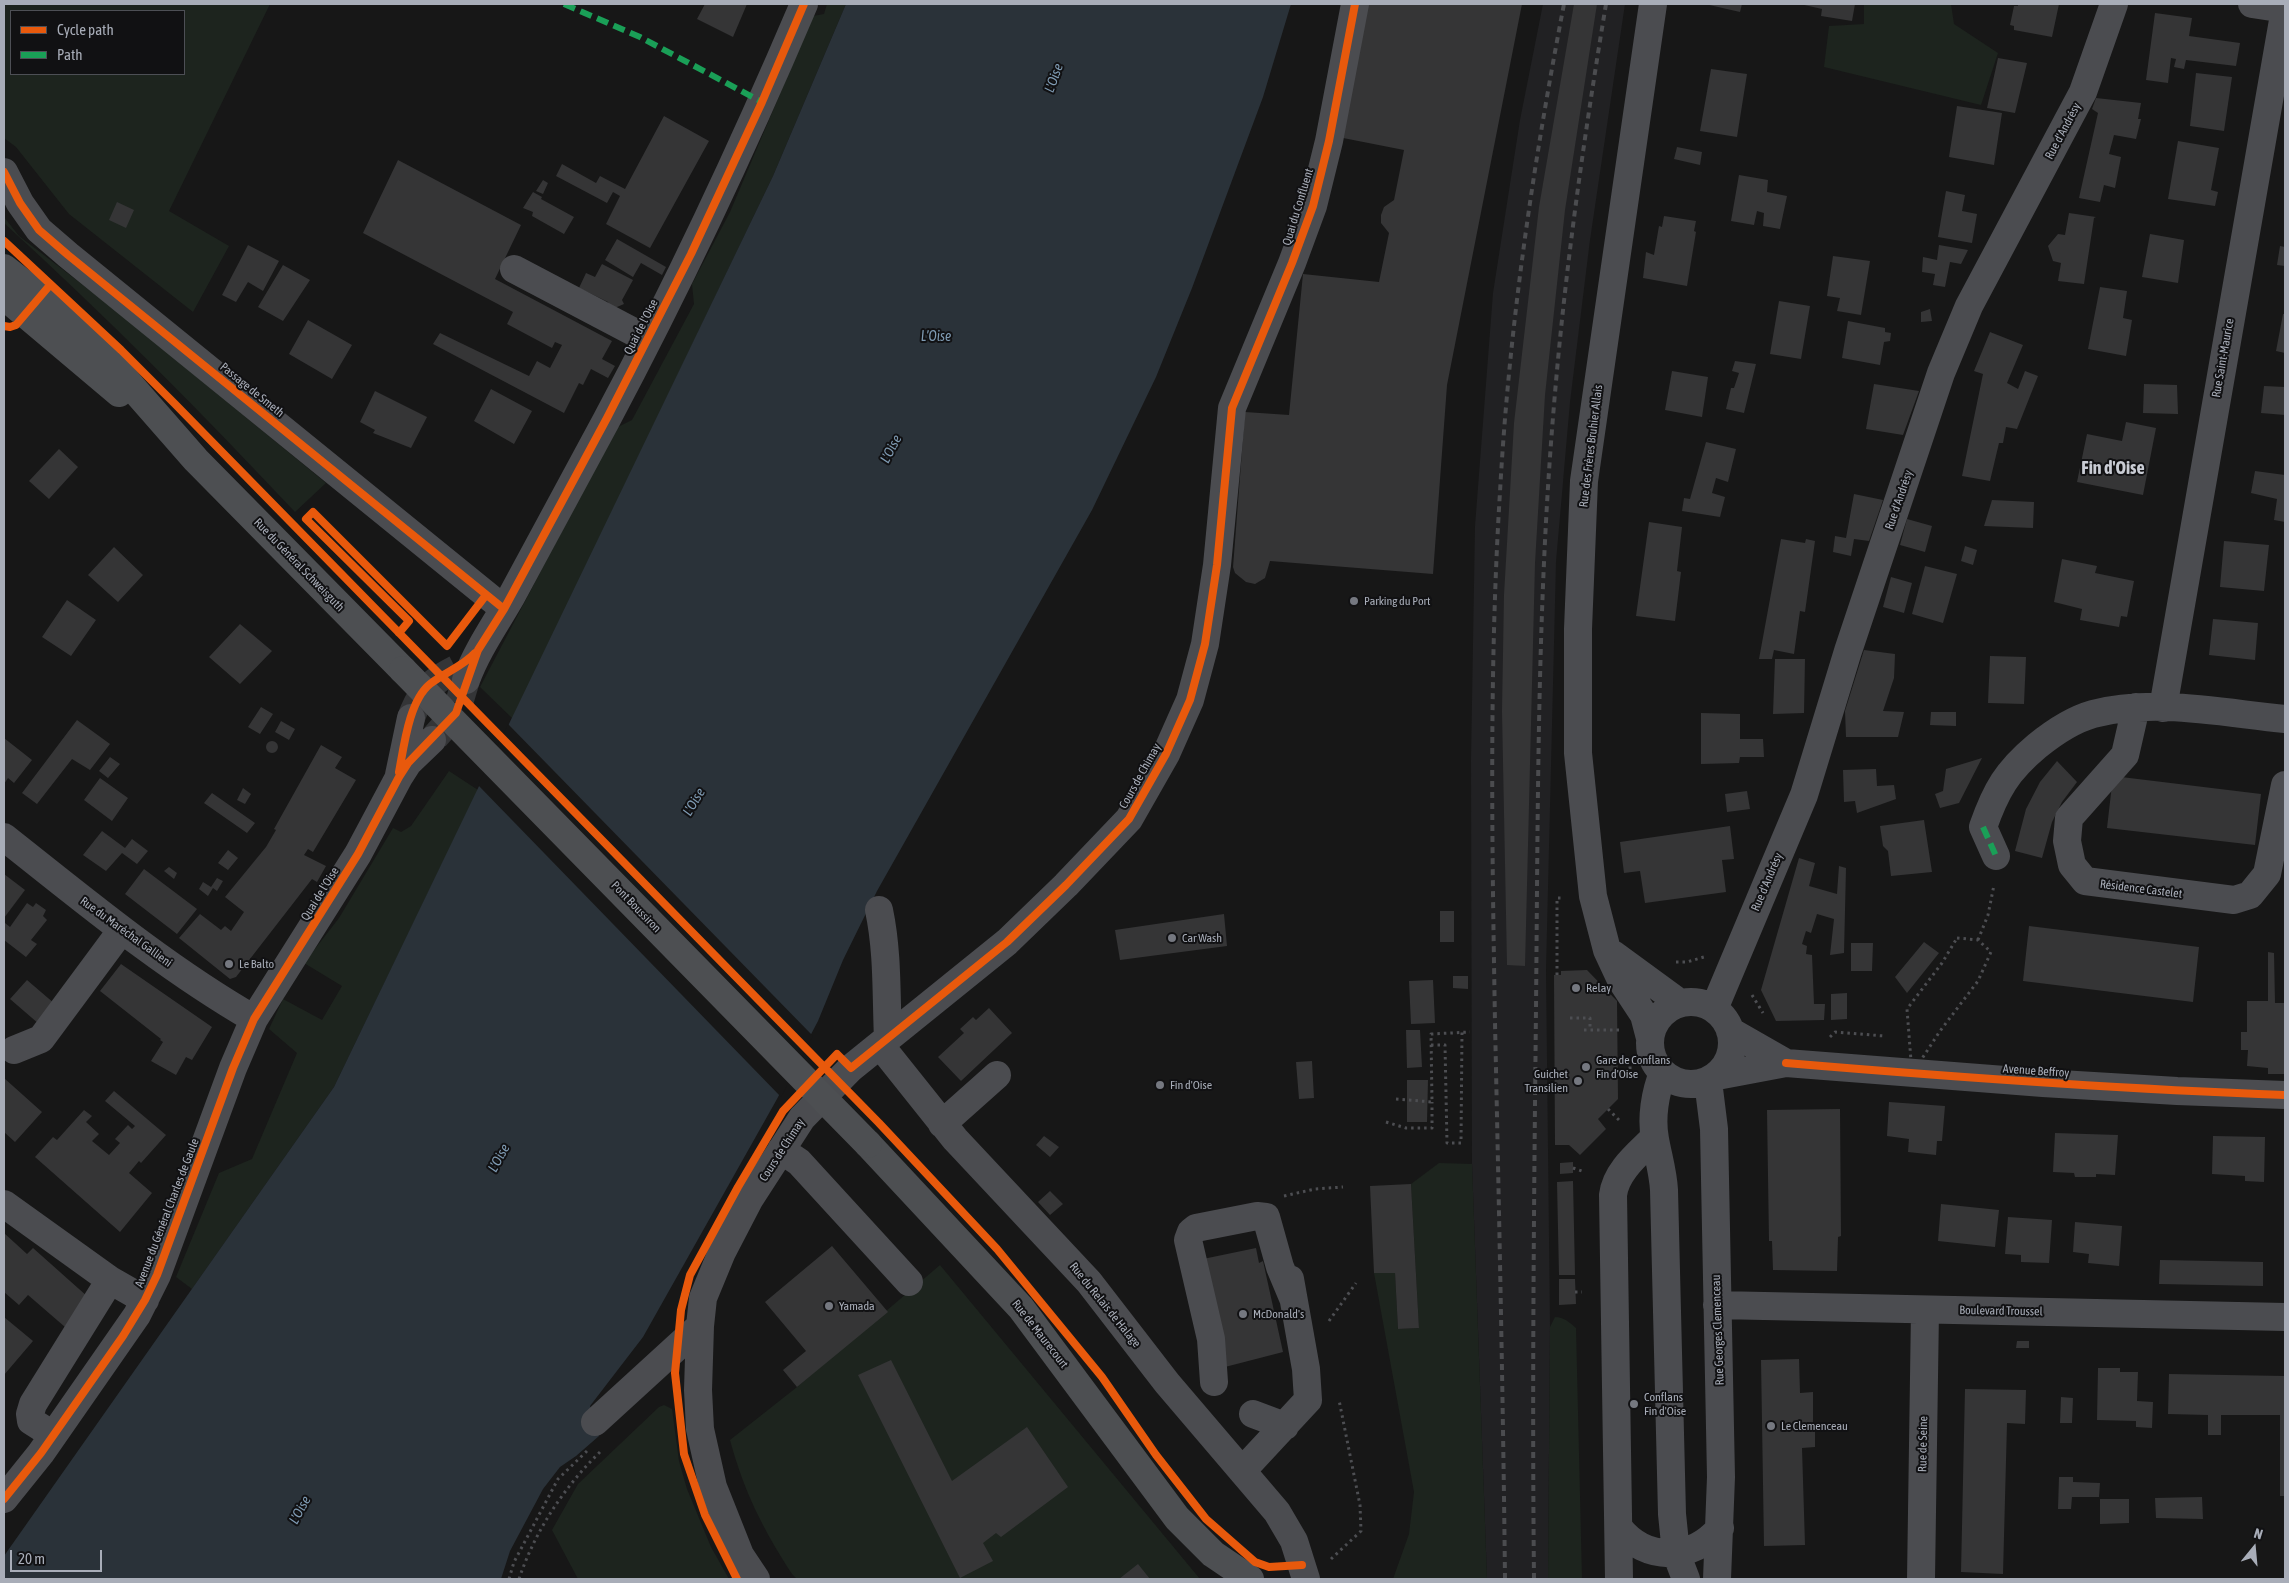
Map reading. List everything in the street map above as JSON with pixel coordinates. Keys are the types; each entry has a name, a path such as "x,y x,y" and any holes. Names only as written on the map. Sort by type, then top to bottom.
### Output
{"main road":[{"name":"Rue du Général Schweisguth","path":"4,268 40,296 98,347 196,460 403,670"},
{"name":"Rue du Général Schweisguth","path":"10,304 196,460"},
{"name":"Pont Boussiron","path":"403,670 868,1144"},
{"name":"Rue de Maurecourt","path":"868,1144 1021,1308 1081,1387 1160,1498 1194,1538 1228,1565 1250,1579"},
{"name":"Rue de Maurecourt","path":"1194,1538 1216,1579"}],"street":[{"name":"Quai de l'Oise","path":"461,675 504,608 607,418 758,111 804,4"},
{"name":"Quai du Confluent","path":"1232,408 1292,263 1313,206 1329,140 1356,4"},
{"name":"Rue des Frères Bruhier Allais","path":"1650,1038 1644,1016 1621,980 1607,950 1593,896 1578,753 1578,629 1584,481 1653,4"},
{"name":"Rue d'Andrésy","path":"1714,1009 1804,795 1851,641 1941,373 1970,306 2083,92 2114,4"},
{"path":"2252,4 2285,9"},
{"name":"Rue Saint-Maurice","path":"2163,708 2285,9"},
{"name":"Passage de Smeth","path":"4,172 20,203 39,230 504,608"},
{"path":"514,269 647,339"},
{"name":"Cours de Chimay","path":"756,1579 740,1555 713,1487 700,1429 698,1390 700,1326 704,1298 722,1252 749,1200 802,1118 851,1068 1007,942 1128,820 1166,754 1190,700 1205,644 1217,565 1232,408"},
{"path":"1996,856 1983,827 2002,781 2028,754 2056,732 2092,714 2136,708 2163,708 2285,719"},
{"name":"Résidence Castelet","path":"2136,708 2125,755 2069,818 2067,841 2072,865 2085,881 2234,900 2250,895 2267,874 2285,785"},
{"name":"Quai de l'Oise","path":"398,777 412,718"},
{"name":"Quai de l'Oise","path":"254,1019 358,854 398,777 412,758 432,740"},
{"name":"Rue du Maréchal Gallieni","path":"4,837 121,931 220,999 254,1019"},
{"path":"878,910 884,933 887,972 884,1042"},
{"path":"14,1050 41,1039 121,931"},
{"path":"1607,950 1680,1003"},
{"path":"1713,1078 1730,1058 1733,1045 1730,1030 1724,1018 1714,1009 1698,1003 1680,1003 1661,1016 1650,1038 1651,1051 1655,1063 1663,1073 1684,1084 1696,1084 1713,1078 1786,1063"},
{"name":"Avenue du Général Charles de Gaule","path":"4,1499 53,1435 123,1336 145,1300 157,1275 254,1019"},
{"path":"1730,1030 1786,1063"},
{"name":"Rue du Relais de Halage","path":"884,1042 942,1124 1089,1282 1167,1383 1277,1512 1289,1531 1306,1579"},
{"name":"Avenue Beffroy","path":"1786,1063 2110,1087 2285,1095"},
{"path":"1663,1073 1658,1086 1654,1108 1654,1138 1663,1174 1664,1190 1672,1514 1676,1552 1686,1579"},
{"path":"942,1124 996,1075"},
{"name":"Rue Georges Clemenceau","path":"1713,1078 1721,1477 1717,1579"},
{"path":"1619,1579 1613,1195 1618,1180 1630,1162 1654,1138"},
{"path":"781,1150 799,1162 909,1282"},
{"path":"4,1204 110,1280 145,1300"},
{"path":"1214,1382 1211,1339 1188,1240 1189,1235 1196,1228 1262,1215 1269,1220 1272,1233 1284,1247 1290,1266 1292,1298 1309,1393 1308,1400 1243,1470"},
{"path":"53,1435 31,1420 30,1414 33,1404 110,1280"},
{"name":"Boulevard Troussel","path":"1717,1305 2285,1317"},
{"name":"Rue de Seine","path":"1921,1579 1925,1310"},
{"path":"598,1438 700,1326"},
{"path":"1253,1414 1285,1426"},
{"path":"1619,1528 1627,1539 1643,1549 1676,1552 1700,1546 1720,1528"}],"path":[{"path":"399,633 409,621 306,519 313,512 447,646 452,639"},
{"path":"1978,940 1988,915 1994,890"},
{"path":"1557,898 1557,976"},
{"path":"1907,1009 1942,963 1957,938 1978,940 1990,952 1978,981 1940,1031"},
{"path":"1669,961 1687,962 1708,955"},
{"path":"1749,988 1766,1018"},
{"path":"1570,1018 1590,1018 1590,1030"},
{"path":"1584,1030 1617,1030"},
{"path":"1431,1045 1445,1045 1447,1143 1461,1143 1462,1032"},
{"path":"1386,1122 1406,1128 1432,1128 1431,1034 1470,1032"},
{"path":"1824,1044 1836,1032 1884,1036"},
{"path":"1396,1099 1432,1102"},
{"path":"1608,1109 1621,1122"},
{"path":"1573,1168 1582,1171"},
{"path":"1282,1196 1315,1189 1343,1187"},
{"path":"1326,1325 1356,1283"},
{"path":"1575,1292 1582,1292"},
{"path":"1335,1557 1361,1531 1360,1505 1338,1397"},
{"path":"509,1579 514,1562 558,1479 598,1438"},
{"path":"519,1579 552,1509 579,1472 598,1438"}],"shaded area":[{"path":"4,4 270,4 169,211 229,246 193,312 69,214 16,147 4,138"},
{"path":"827,4 846,4 773,176 513,719 480,687 616,428 632,420 694,304 692,284 730,212 813,16 824,14"},
{"path":"1543,4 1625,4 1590,240 1570,402 1556,562 1546,970 1550,1327 1548,1579 1487,1579 1472,1164 1471,760 1475,526 1493,293 1520,120"},
{"path":"1864,4 1951,4 1954,24 1998,53 1981,105 1824,67 1829,26 1864,24"},
{"path":"4,217 19,236 113,308 326,483 295,512 152,364 4,223"},
{"path":"449,771 478,790 334,1087 192,1289 176,1277 219,1173 252,1159 297,1053 269,1029 283,999 322,1020 342,986 304,963 339,918 393,828 401,832 411,826"},
{"path":"1439,1163 1472,1164 1487,1579 1393,1579 1409,1534 1414,1492 1374,1273 1395,1273 1398,1329 1419,1328 1411,1184"},
{"path":"940,1265 1200,1579 797,1579 792,1574 755,1510 735,1459 730,1440 797,1387"},
{"path":"1555,1317 1564,1319 1576,1328 1582,1579 1548,1579 1550,1327"},
{"path":"664,1405 672,1409 679,1461 687,1489 711,1547 729,1579 578,1579 552,1530 578,1484 659,1407"}],"water":[{"name":"L’Oise","path":"846,4 1291,4 1263,97 1192,288 1156,377 1092,510 877,891 843,960 818,1021 777,1099 643,1337 590,1406 599,1436 560,1467 543,1489 510,1551 501,1579 4,1579 4,1556 334,1087 773,176"}],"pier":[{"path":"508,724 813,1036 781,1097 478,785"}],"building":[{"path":"705,4 747,4 733,37 697,19"},
{"path":"1364,4 1522,4 1447,385 1433,574 1270,561 1265,578 1255,584 1246,582 1235,573 1233,567 1245,412 1289,415 1303,274 1379,282 1389,233 1381,223 1381,215 1384,207 1394,200 1404,150 1338,137"},
{"path":"1574,4 1597,4 1565,210 1545,395 1535,563 1525,966 1507,965 1502,711 1504,595 1514,423 1539,207"},
{"path":"1705,4 1742,4 1740,12"},
{"path":"1800,4 1855,4 1852,21 1821,16 1822,9"},
{"path":"2018,4 2059,4 2052,37 2014,30 2014,26 2010,25 2014,6 2018,6"},
{"path":"2155,13 2192,18 2189,36 2240,43 2236,66 2186,60 2184,69 2174,67 2176,59 2171,58 2168,83 2146,80"},
{"path":"1998,58 2027,63 2015,113 1987,108"},
{"path":"1711,69 1747,74 1737,137 1700,131"},
{"path":"2196,73 2232,77 2224,131 2190,126"},
{"path":"2096,98 2141,103 2138,119 2141,119 2136,139 2114,135 2109,154 2121,157 2115,188 2104,185 2100,202 2079,198 2098,113 2092,109"},
{"path":"1957,106 2002,113 1994,165 1949,157"},
{"path":"664,116 709,141 650,248 606,224 620,196 613,192 607,203 556,176 562,164 596,183 600,176 625,189"},
{"path":"2178,141 2219,148 2211,190 2218,192 2215,206 2168,199"},
{"path":"1677,147 1702,152 1700,165 1674,159"},
{"path":"398,160 521,225 495,279 612,341 602,359 615,366 608,378 591,369 583,385 579,383 564,413 433,344 440,333 529,376 537,361 550,368 562,345 555,342 552,348 507,324 513,312 363,233"},
{"path":"1739,175 1768,180 1767,192 1787,196 1780,229 1763,226 1764,213 1757,211 1754,225 1731,221"},
{"path":"543,180 548,183 543,194 536,191"},
{"path":"1946,191 1965,195 1962,211 1977,214 1972,243 1938,237"},
{"path":"533,192 542,197 541,199 574,217 564,234 532,216 533,212 523,208"},
{"path":"117,202 134,210 126,228 109,220"},
{"path":"2069,213 2096,217 2094,218 2084,284 2058,281 2061,263 2053,261 2048,246 2058,234 2065,235"},
{"path":"1664,216 1696,221 1694,231 1696,232 1687,286 1643,278 1646,252 1654,255 1659,226 1662,227"},
{"path":"2150,234 2184,240 2178,283 2142,277"},
{"path":"617,239 666,267 662,275 641,263 633,277 605,260"},
{"path":"248,245 279,261 263,291 248,282 236,302 222,295"},
{"path":"1939,245 1968,250 1961,264 1950,262 1945,287 1933,285 1935,274 1922,272 1923,257 1937,260"},
{"path":"2280,246 2285,247 2285,266 2277,265"},
{"path":"1833,256 1870,261 1861,315 1837,311 1840,298 1827,296"},
{"path":"602,264 633,280 622,300 624,304 610,310 608,302 579,288 586,273 595,277"},
{"path":"283,265 310,280 283,321 258,307"},
{"path":"2100,287 2127,291 2123,318 2132,320 2126,356 2088,349"},
{"path":"1779,301 1810,306 1801,359 1770,354"},
{"path":"1930,309 1932,321 1921,322 1921,312"},
{"path":"2283,314 2285,314 2285,353 2276,351"},
{"path":"308,320 352,345 332,379 289,354"},
{"path":"1848,321 1885,328 1885,332 1891,333 1890,341 1884,342 1880,365 1842,358"},
{"path":"1990,332 2023,345 2007,383 2018,389 2025,371 2038,376 2017,429 2006,427 2003,443 1999,443 1990,481 1962,476 1983,374 1974,371"},
{"path":"1735,361 1756,364 1744,413 1726,409 1731,388 1734,388 1739,373 1732,371"},
{"path":"1672,371 1708,377 1702,417 1665,410"},
{"path":"1874,384 1919,391 1903,435 1866,429"},
{"path":"2144,384 2177,385 2178,414 2143,413"},
{"path":"2264,386 2285,387 2285,415 2261,413"},
{"path":"491,389 532,411 514,444 474,421"},
{"path":"375,391 427,417 411,448 373,433 375,430 360,422"},
{"path":"2126,422 2156,428 2143,495 2077,482 2087,434 2122,441"},
{"path":"1706,442 1736,449 1728,482 1716,478 1712,493 1725,497 1720,517 1682,511 1684,498 1690,499"},
{"path":"59,449 78,467 49,499 29,481"},
{"path":"2255,471 2285,475 2285,522 2274,520 2277,499 2251,493"},
{"path":"1854,494 1883,500 1869,541 1854,539 1851,556 1833,552 1835,536 1846,538"},
{"path":"1992,500 2034,502 2033,528 1984,526"},
{"path":"1907,519 1932,526 1925,552 1900,545"},
{"path":"1649,522 1682,527 1677,571 1681,572 1675,621 1636,616"},
{"path":"1781,539 1805,543 1806,539 1815,541 1805,612 1800,611 1794,654 1774,650 1772,659 1759,659"},
{"path":"2224,541 2269,545 2264,591 2220,587"},
{"path":"1965,546 1977,550 1973,565 1961,561"},
{"path":"114,547 143,575 118,602 88,575"},
{"path":"2062,559 2097,566 2095,573 2134,581 2127,617 2121,616 2119,627 2080,620 2082,609 2054,602"},
{"path":"1925,566 1957,574 1943,623 1912,614"},
{"path":"1891,577 1912,583 1904,613 1883,607"},
{"path":"67,600 96,620 71,656 42,637"},
{"path":"2213,619 2258,623 2255,660 2209,655"},
{"path":"240,624 272,651 240,684 209,657"},
{"path":"1864,650 1895,654 1894,678 1883,711 1904,712 1898,737 1846,737 1845,711"},
{"path":"1990,656 2026,657 2024,704 1988,703"},
{"path":"1775,659 1805,659 1804,713 1773,714"},
{"path":"261,707 273,714 260,734 248,727"},
{"path":"1931,712 1956,712 1956,726 1930,725"},
{"path":"1701,713 1740,714 1740,739 1763,739 1764,757 1740,757 1739,763 1701,764"},
{"path":"77,720 110,744 90,770 72,759 37,804 22,793"},
{"path":"281,721 295,729 289,740 275,732"},
{"path":"4,738 32,760 14,783 8,778 4,784"},
{"path":"272,741 278,747 272,753 266,747"},
{"path":"321,745 342,757 335,768 356,780 313,852 308,849 304,855 326,866 317,882 312,879 236,977 230,979 179,938 200,914 221,930 225,926 231,931 244,912 225,897 266,847 276,830 274,829"},
{"path":"110,757 120,764 108,778 99,771"},
{"path":"1982,758 1959,803 1940,808 1935,794 1943,791 1946,769"},
{"path":"2057,761 2077,782 2062,802 2052,822 2042,858 2015,851 2026,809 2040,782"},
{"path":"1876,769 1877,786 1894,785 1896,799 1857,813 1855,801 1844,802 1843,770"},
{"path":"2113,776 2261,794 2255,845 2107,828"},
{"path":"100,778 128,798 112,821 84,800"},
{"path":"243,788 251,794 245,804 237,800"},
{"path":"1747,791 1750,809 1727,812 1725,794"},
{"path":"212,793 255,823 247,833 204,803"},
{"path":"1924,820 1932,872 1891,876 1888,851 1883,846 1880,826"},
{"path":"1730,826 1734,859 1722,860 1726,892 1645,903 1640,871 1624,873 1620,842"},
{"path":"102,831 125,848 132,839 148,851 137,864 122,853 106,871 83,855"},
{"path":"228,850 238,858 228,870 218,863"},
{"path":"1799,858 1815,863 1809,886 1837,894 1839,866 1846,868 1844,953 1830,955 1834,919 1817,914 1811,933 1806,931 1802,944 1807,946 1806,954 1812,955 1814,1004 1825,1004 1824,1020 1776,1021 1761,990"},
{"path":"169,867 177,873 174,879 164,871"},
{"path":"144,869 197,909 177,934 125,894"},
{"path":"4,874 25,890 4,918"},
{"path":"217,878 223,881 217,891 213,888 208,896 199,889 203,882 211,887"},
{"path":"27,903 33,907 36,903 46,910 43,916 47,920 31,940 37,944 26,957 4,940 4,925 5,923 10,927"},
{"path":"1440,911 1454,911 1454,942 1440,942"},
{"name":"Car Wash","path":"1224,914 1227,946 1120,960 1115,930"},
{"path":"2029,926 2199,947 2193,1002 2023,981"},
{"path":"1924,942 1939,953 1907,993 1895,977"},
{"path":"1851,943 1873,943 1872,971 1851,971"},
{"path":"2268,952 2274,953 2275,1003 2285,1003 2285,1074 2268,1074 2268,1068 2247,1066 2248,1050 2241,1050 2241,1032 2247,1032 2247,1001 2268,1001"},
{"path":"121,964 212,1027 192,1060 186,1057 176,1075 151,1061 163,1042 161,1039 100,991"},
{"name":"Gare de Conflans Fin d'Oise","path":"1587,970 1617,1001 1618,1099 1598,1119 1606,1129 1580,1155 1569,1145 1555,1145 1554,975 1561,975 1561,971"},
{"path":"1453,976 1468,976 1468,989 1453,988"},
{"path":"27,980 55,1004 39,1024 10,999"},
{"path":"1433,980 1435,1023 1411,1024 1409,981"},
{"path":"1847,993 1847,1019 1831,1020 1831,994"},
{"path":"989,1008 1012,1033 961,1081 938,1057 964,1033 960,1029 973,1017 976,1020"},
{"path":"1406,1030 1420,1030 1422,1067 1407,1068"},
{"path":"1312,1061 1314,1098 1299,1099 1296,1062"},
{"path":"4,1078 42,1112 15,1142 4,1132"},
{"path":"1407,1080 1428,1080 1427,1122 1407,1122"},
{"path":"114,1091 166,1135 141,1163 139,1161 129,1173 152,1193 120,1232 35,1157 53,1137 57,1140 84,1110 92,1116 86,1122 99,1134 92,1141 109,1155 120,1143 115,1139 128,1125 132,1129 135,1126 105,1101"},
{"path":"1889,1102 1945,1106 1942,1141 1937,1141 1936,1155 1908,1152 1909,1139 1887,1136"},
{"path":"1840,1109 1841,1236 1838,1237 1837,1271 1773,1270 1772,1241 1769,1241 1767,1110"},
{"path":"2055,1133 2118,1135 2115,1175 2096,1174 2096,1177 2075,1177 2074,1173 2053,1172"},
{"path":"1044,1136 1059,1147 1050,1157 1036,1145"},
{"path":"2213,1136 2265,1137 2264,1182 2245,1181 2245,1176 2212,1174"},
{"path":"1573,1162 1573,1173 1560,1174 1560,1163"},
{"path":"1573,1181 1575,1275 1559,1275 1557,1182"},
{"path":"1411,1184 1419,1328 1398,1329 1395,1273 1374,1273 1370,1186"},
{"path":"1050,1191 1063,1204 1050,1215 1038,1202"},
{"path":"1941,1204 1999,1210 1995,1247 1938,1241"},
{"path":"2008,1217 2052,1220 2049,1263 2021,1262 2021,1255 2005,1254"},
{"path":"2075,1222 2122,1226 2119,1266 2088,1263 2089,1254 2073,1252"},
{"path":"4,1233 27,1254 33,1248 88,1297 65,1327 28,1295 19,1305 4,1292"},
{"path":"832,1246 888,1312 797,1387 783,1370 806,1351 765,1302"},
{"name":"McDonald's","path":"1256,1248 1259,1263 1263,1261 1283,1352 1225,1367 1203,1259"},
{"path":"2160,1260 2263,1262 2263,1286 2159,1284"},
{"path":"1559,1279 1575,1279 1576,1304 1559,1305"},
{"path":"4,1317 33,1341 4,1375"},
{"path":"2017,1341 2029,1341 2029,1348 2016,1348"},
{"path":"1799,1359 1800,1393 1813,1392 1813,1425 1815,1432 1815,1447 1802,1448 1805,1545 1764,1546 1761,1360"},
{"path":"891,1360 952,1481 1027,1427 1068,1487 1001,1537 996,1533 983,1543 993,1561 960,1578 858,1375"},
{"path":"2098,1368 2120,1368 2120,1372 2138,1372 2137,1401 2153,1402 2152,1428 2136,1427 2136,1421 2097,1420"},
{"path":"2169,1374 2285,1376 2285,1496 2280,1496 2280,1415 2221,1415 2221,1435 2208,1435 2208,1415 2168,1414"},
{"path":"1965,1389 2026,1390 2025,1424 2007,1423 2003,1574 1961,1572"},
{"path":"2061,1397 2073,1398 2072,1423 2060,1423"},
{"path":"2059,1477 2073,1477 2073,1482 2100,1483 2099,1497 2072,1497 2071,1509 2058,1509"},
{"path":"2202,1497 2203,1519 2156,1518 2155,1498"},
{"path":"2100,1499 2129,1499 2129,1523 2100,1524"},
{"path":"1138,1564 1150,1579 1119,1579"}],"tunnel":[{"path":"411,718 428,688 440,678 456,669"},
{"path":"435,737 456,713 466,680"}],"railway":[{"path":"1505,1579 1492,824 1494,625 1500,492 1509,369 1532,186 1564,4"},
{"path":"1534,1579 1533,1436 1537,857 1539,706 1544,556 1554,405 1569,254 1606,4"}],"marked path":[{"path":"564,4 640,37 762,102"},
{"path":"1983,827 1996,856"}],"cycle path":[{"path":"4,1499 41,1453 123,1336 145,1300 157,1275 233,1068 254,1019 358,854 408,763 456,713 478,650 504,609 607,418 691,254 762,102 804,4"},
{"path":"737,1579 705,1515 684,1454 675,1373 681,1310 690,1275 738,1187 783,1111 837,1054 851,1068 1007,942 1066,885 1129,819 1166,754 1190,700 1205,644 1217,565 1232,408 1292,263 1313,206 1329,141 1355,4"},
{"path":"4,172 20,203 39,230 504,609"},
{"path":"4,241 121,350 175,404 879,1123 997,1249 1102,1377 1156,1455 1206,1519 1255,1562 1269,1567 1302,1565"},
{"path":"4,326 16,325 50,285"},
{"path":"399,633 409,621 306,519 313,512 447,646 486,595"},
{"path":"399,772 408,725 417,701 430,684 465,662 475,653"},
{"path":"1786,1063 2036,1082 2285,1095"}],"place":[{"name":"Parking du Port","path":"1354,601"},
{"name":"Car Wash","path":"1172,938"},
{"name":"Le Balto","path":"229,964"},
{"name":"Relay","path":"1576,988"},
{"name":"Gare de Conflans Fin d'Oise","path":"1586,1067"},
{"name":"Guichet Transilien","path":"1578,1081"},
{"name":"Fin d'Oise","path":"1160,1085"},
{"name":"Yamada","path":"829,1306"},
{"name":"McDonald's","path":"1243,1314"},
{"name":"Conflans Fin d'Oise","path":"1634,1404"},
{"name":"Le Clemenceau","path":"1771,1426"}],"district":[{"name":"Fin d'Oise","path":"2113,468"}],"water label":[{"name":"L'Oise","path":"1054,78"},
{"name":"L'Oise","path":"891,449"},
{"name":"L'Oise","path":"694,802"},
{"name":"L'Oise","path":"499,1158"},
{"name":"L'Oise","path":"300,1510"}]}
